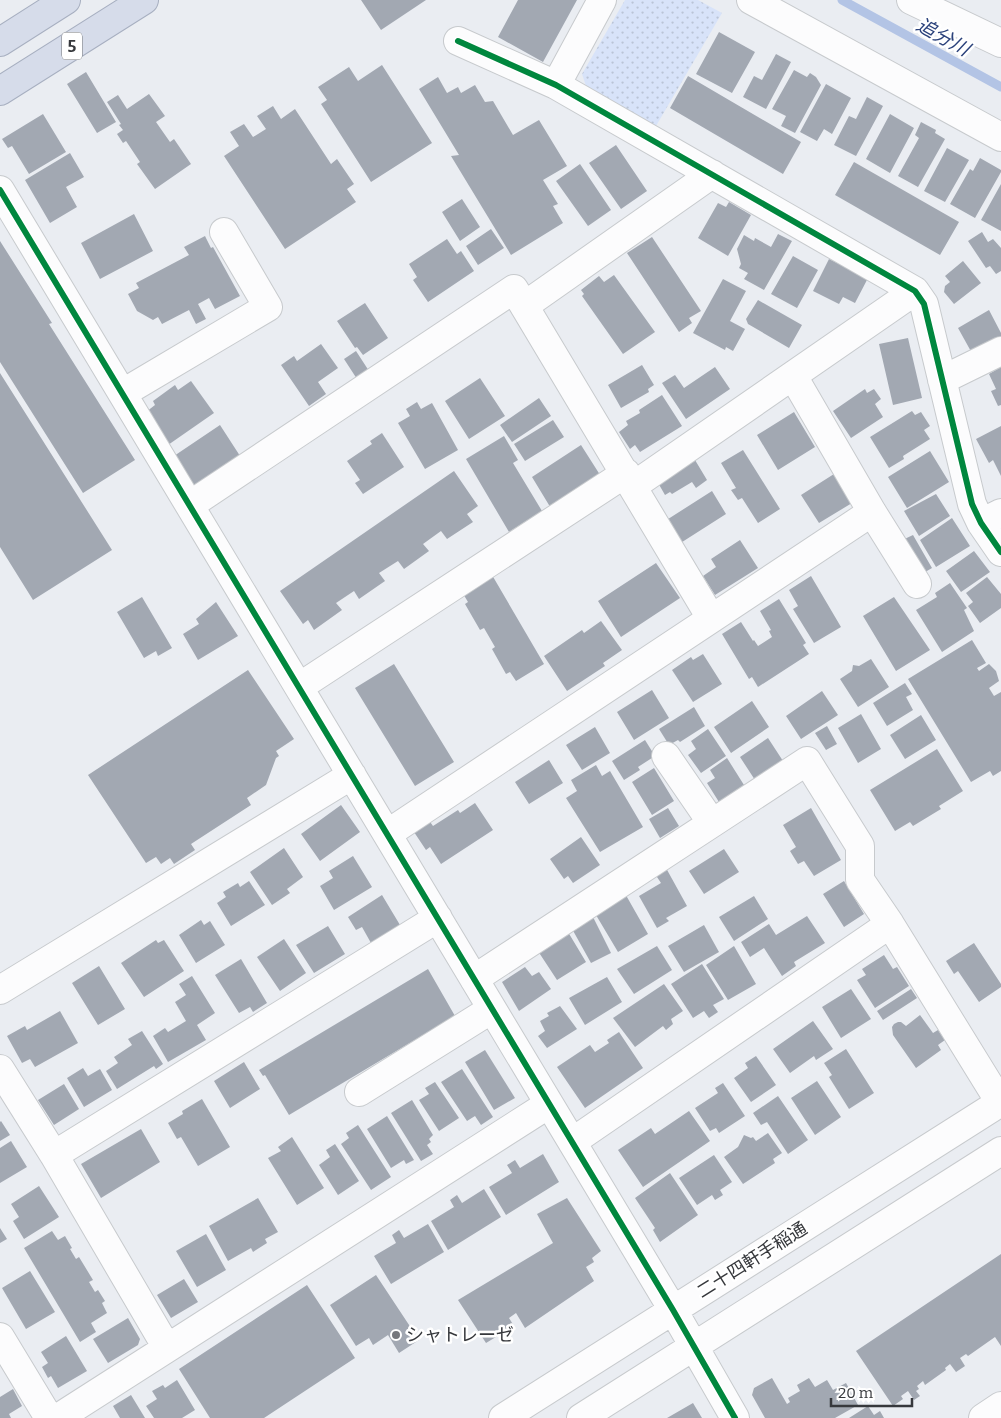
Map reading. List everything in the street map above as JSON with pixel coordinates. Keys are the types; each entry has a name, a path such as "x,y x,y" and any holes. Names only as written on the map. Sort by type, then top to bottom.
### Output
{"highway":[{"name":"5","path":"0,42 66,0"},
{"name":"5","path":"0,91 144,0"}],"street":[{"path":"556,85 602,0"},
{"path":"751,0 1001,137"},
{"path":"911,0 1001,43"},
{"path":"458,41 556,85 915,291 924,304 972,504 991,518 1001,552"},
{"path":"524,306 712,174"},
{"path":"0,190 438,918 694,1346 735,1418"},
{"path":"123,393 268,308 224,232"},
{"path":"190,506 514,289 712,618"},
{"path":"299,687 793,376 915,291"},
{"path":"942,380 1001,351"},
{"path":"793,376 872,512 917,584"},
{"path":"387,834 872,512"},
{"path":"666,756 712,823"},
{"path":"474,979 807,761 860,846 860,880 890,924 1001,1103"},
{"path":"0,990 352,775"},
{"path":"54,1155 438,918"},
{"path":"572,1142 890,924"},
{"path":"359,1092 492,1009"},
{"path":"0,1069 54,1155 167,1348"},
{"name":"二十四軒手稲通","path":"503,1418 1001,1103"},
{"path":"58,1418 549,1104"},
{"path":"581,1418 1001,1151"},
{"path":"0,1337 49,1418"},
{"path":"983,1418 1001,1406"}],"shaded area":[{"path":"625,0 698,0 722,13 656,126 586,86 582,74"}],"building":[{"path":"361,0 426,0 381,30"},
{"path":"518,0 577,0 543,62 498,37"},
{"path":"719,32 755,52 732,93 696,74"},
{"path":"776,54 791,62 766,109 743,97 754,76 762,80"},
{"path":"382,65 432,143 371,182 321,104 327,100 318,87 349,67 358,81"},
{"path":"794,70 807,77 810,73 816,77 821,85 795,133 781,126 786,116 772,109"},
{"path":"86,72 116,122 97,133 67,84"},
{"path":"688,76 801,142 783,174 670,108"},
{"path":"438,77 447,93 458,87 461,93 475,85 485,102 493,101 513,135 539,120 567,166 543,180 558,204 553,206 563,223 511,255 451,156 459,155 419,89"},
{"path":"826,84 851,98 832,134 824,129 817,141 800,132"},
{"path":"149,94 165,116 156,122 170,142 174,139 191,164 155,189 137,164 140,162 126,141 123,143 117,134 123,130 107,102 118,95 127,109"},
{"path":"867,97 883,106 856,156 834,145 849,116 856,119"},
{"path":"273,106 281,119 295,109 331,164 337,159 354,184 347,189 356,202 285,249 224,156 239,146 230,132 244,124 253,137 266,129 257,116"},
{"path":"43,114 66,152 29,174 12,146 8,148 2,139"},
{"path":"890,114 914,128 890,173 866,159"},
{"path":"921,122 936,130 935,133 945,139 918,187 898,176 919,138 915,135"},
{"path":"616,145 647,191 621,209 589,163"},
{"path":"947,148 969,160 945,202 924,191"},
{"path":"70,153 84,177 66,187 77,207 50,223 25,180"},
{"path":"980,158 1001,170 1001,172 975,218 950,204 970,169 973,171"},
{"path":"854,162 959,222 940,255 835,195"},
{"path":"580,164 611,210 588,226 556,181"},
{"path":"1001,184 1001,231 981,220"},
{"path":"462,199 480,227 460,241 442,212"},
{"path":"729,202 751,215 728,256 698,238 718,203 726,207"},
{"path":"134,214 153,251 100,279 81,243"},
{"path":"491,229 504,248 478,265 466,246"},
{"path":"982,232 988,242 993,239 1001,248 1001,271 996,274 990,266 986,268 968,241"},
{"path":"778,234 792,241 764,290 744,279 748,273 739,268 741,264 737,249 744,235 754,241 755,238 771,247"},
{"path":"205,236 240,296 215,309 209,298 198,304 206,319 196,324 189,310 162,324 158,317 153,320 137,311 128,294 139,288 136,283 189,255 184,247"},
{"path":"652,237 701,311 689,318 692,323 679,332 627,253"},
{"path":"447,239 457,254 461,251 474,271 428,302 413,280 417,277 409,264"},
{"path":"0,241 52,323 49,324 135,460 83,493 0,362"},
{"path":"793,256 818,270 797,308 771,294"},
{"path":"829,259 868,278 855,303 843,297 839,304 813,291"},
{"path":"963,261 981,283 954,304 944,292 945,286 950,282 945,276"},
{"path":"614,275 655,332 623,354 582,296 584,294 581,290 599,276 604,282"},
{"path":"723,279 746,291 730,321 745,329 733,351 726,347 725,350 693,333"},
{"path":"758,300 802,325 789,348 748,324 746,319"},
{"path":"365,303 388,338 363,355 357,347 355,348 337,321"},
{"path":"989,310 1001,336 979,347 973,355 958,328"},
{"path":"908,338 922,398 893,405 879,344"},
{"path":"321,344 338,368 318,382 326,394 309,406 281,365 294,356 297,361"},
{"path":"356,351 369,371 357,379 344,359"},
{"path":"642,365 654,385 648,389 649,392 621,408 608,385"},
{"path":"715,367 730,389 686,419 662,383 675,375 684,388"},
{"path":"1001,367 1001,405 998,406 991,391 996,389 989,374"},
{"path":"0,373 112,550 33,600 0,547"},
{"path":"480,378 505,416 469,439 445,401"},
{"path":"191,381 214,413 168,445 146,412 155,405 153,401 175,385 178,390"},
{"path":"865,389 867,393 874,389 881,399 875,404 883,417 851,438 833,411"},
{"path":"662,395 682,426 640,452 635,445 630,449 619,432 628,425 626,421 640,413 639,410"},
{"path":"539,398 551,416 512,442 500,425"},
{"path":"417,402 421,409 432,403 458,450 425,469 398,423 410,416 406,409"},
{"path":"912,411 915,415 921,412 930,426 924,430 930,439 903,456 904,459 889,468 870,437"},
{"path":"794,412 815,447 778,470 757,435"},
{"path":"553,420 564,437 525,461 514,444"},
{"path":"220,425 242,459 197,490 174,456"},
{"path":"1001,426 1001,476 993,460 989,463 976,439"},
{"path":"382,433 404,467 363,494 355,483 360,480 347,461 372,444 370,441"},
{"path":"504,436 518,460 513,463 542,511 509,532 466,459"},
{"path":"581,445 602,478 552,510 532,477"},
{"path":"743,450 780,509 758,523 742,498 738,500 731,490 736,488 721,463"},
{"path":"930,451 949,482 907,508 888,477"},
{"path":"692,455 707,480 696,488 692,482 672,494 670,492 665,495 657,481"},
{"path":"454,471 478,506 467,514 473,522 447,539 441,531 423,544 429,551 404,569 398,561 379,573 385,581 359,599 354,591 336,603 342,610 314,630 308,620 303,624 280,591"},
{"path":"834,474 852,503 819,523 801,495"},
{"path":"712,491 726,514 679,544 665,521"},
{"path":"936,494 950,516 919,536 904,511"},
{"path":"952,518 970,546 936,567 920,540"},
{"path":"913,535 932,568 915,578 894,544"},
{"path":"740,540 758,568 715,595 703,576 716,567 711,559"},
{"path":"974,551 990,572 961,592 946,571"},
{"path":"656,563 680,598 621,637 598,601"},
{"path":"492,575 544,664 516,681 510,672 506,674 492,649 495,647 484,628 480,630 465,604 468,602 462,592"},
{"path":"811,576 841,627 814,643 793,609 798,606 789,590"},
{"path":"987,577 1001,594 1001,608 980,623 968,606 973,602 966,593"},
{"path":"950,583 967,608 964,610 974,631 942,652 916,610 937,597 935,593"},
{"path":"142,597 172,648 158,656 156,651 144,658 117,612"},
{"path":"894,597 930,650 896,671 863,616"},
{"path":"779,599 806,643 803,645 809,654 758,687 752,677 749,679 722,634 741,622 758,646 772,637 769,631 771,630 760,611"},
{"path":"216,602 238,636 198,660 183,634 199,624 196,619"},
{"path":"601,621 622,650 603,663 605,666 567,691 544,656 582,630 584,633"},
{"path":"972,640 986,663 977,668 979,671 989,664 996,671 999,681 989,688 994,696 1001,692 1001,771 993,776 990,771 971,782 908,679"},
{"path":"703,654 722,684 693,702 672,670 691,657 693,660"},
{"path":"871,659 889,687 858,707 840,679 852,671 853,665 859,666"},
{"path":"394,664 454,762 415,786 355,688"},
{"path":"248,670 294,739 276,751 279,756 276,758 266,785 247,798 251,805 191,844 195,850 174,864 170,858 161,864 156,857 146,863 88,775"},
{"path":"905,683 912,694 906,697 913,710 887,726 873,703"},
{"path":"652,690 669,718 634,740 617,712"},
{"path":"822,691 838,715 801,739 786,716"},
{"path":"752,701 769,727 731,753 714,727"},
{"path":"694,707 705,726 680,742 678,740 669,745 659,729"},
{"path":"861,714 881,749 858,763 838,728"},
{"path":"921,715 936,740 905,759 890,735"},
{"path":"827,726 837,744 826,750 815,733"},
{"path":"595,727 610,753 582,770 566,745"},
{"path":"708,729 726,756 701,773 688,755 696,749 691,741"},
{"path":"768,738 783,761 755,780 740,757"},
{"path":"645,740 655,756 638,767 640,770 624,780 612,761"},
{"path":"937,749 963,791 939,806 941,809 913,826 910,822 895,831 870,790"},
{"path":"727,758 744,785 719,802 707,783 715,778 710,770"},
{"path":"549,760 563,783 529,804 515,782"},
{"path":"596,765 602,776 610,771 643,827 600,852 566,798 577,791 571,780"},
{"path":"654,768 674,801 652,815 632,782"},
{"path":"475,803 493,830 441,864 430,847 426,850 414,832 428,819 433,826 458,810 460,813"},
{"path":"341,805 360,832 320,861 301,834"},
{"path":"668,808 679,826 660,838 649,819"},
{"path":"811,808 841,860 814,876 804,861 798,864 790,851 796,847 783,825"},
{"path":"581,837 600,865 573,883 568,876 564,879 550,859"},
{"path":"284,848 303,877 287,889 290,893 272,905 250,872"},
{"path":"724,849 739,872 704,894 689,871"},
{"path":"353,856 372,887 334,910 320,886 333,878 329,871"},
{"path":"666,868 687,906 666,918 669,921 657,928 639,896 661,883 655,874"},
{"path":"249,881 265,905 231,926 217,903 226,897 223,892 238,883 240,887"},
{"path":"844,881 864,914 844,927 823,894"},
{"path":"623,890 648,934 618,952 593,910"},
{"path":"382,895 400,925 371,943 362,927 356,930 348,917"},
{"path":"754,896 768,919 734,941 719,917"},
{"path":"592,915 611,953 591,963 571,927"},
{"path":"807,916 825,943 794,962 796,966 782,976 764,948 750,957 741,942 769,924 776,935"},
{"path":"201,920 204,925 210,921 225,945 196,963 179,935"},
{"path":"704,925 719,952 684,972 668,946"},
{"path":"328,926 345,954 314,973 296,945"},
{"path":"565,927 586,962 557,980 534,945"},
{"path":"284,939 306,973 280,991 257,957"},
{"path":"156,940 158,943 164,940 184,971 144,997 121,963"},
{"path":"974,943 1001,984 1001,987 979,1002 958,971 954,974 946,961"},
{"path":"657,946 672,970 634,994 617,969"},
{"path":"734,946 756,984 728,1000 706,965"},
{"path":"884,955 893,969 897,967 909,986 875,1008 857,980 866,975 862,969"},
{"path":"241,959 267,1003 253,1012 250,1007 239,1013 215,975"},
{"path":"702,964 724,999 713,1005 718,1012 709,1018 704,1011 693,1018 671,984"},
{"path":"99,966 125,1009 98,1025 72,983"},
{"path":"525,967 532,976 539,972 551,989 519,1011 502,982"},
{"path":"428,969 455,1016 289,1115 265,1075 263,1076 259,1070"},
{"path":"192,976 215,1013 197,1025 206,1040 168,1062 153,1036 165,1028 168,1032 186,1021 175,1002 186,995 179,984"},
{"path":"607,977 622,1002 585,1025 569,998"},
{"path":"664,984 683,1011 671,1019 673,1024 666,1030 663,1026 635,1047 613,1018"},
{"path":"851,989 871,1019 841,1038 822,1007"},
{"path":"911,989 917,998 883,1020 877,1011"},
{"path":"560,1006 577,1029 547,1048 538,1036 545,1031 540,1021 549,1016 547,1013"},
{"path":"60,1011 78,1043 35,1067 30,1059 22,1063 7,1036 25,1026 27,1030"},
{"path":"920,1015 933,1033 938,1030 945,1040 938,1045 941,1050 916,1068 893,1035 892,1027 898,1022 906,1026"},
{"path":"813,1021 833,1049 816,1060 814,1056 790,1073 773,1049"},
{"path":"142,1031 163,1064 156,1069 154,1066 117,1089 106,1071 118,1063 114,1057 132,1045 128,1039"},
{"path":"619,1032 643,1068 585,1108 557,1067 590,1045 595,1052 609,1043 607,1040"},
{"path":"846,1049 874,1093 849,1109 829,1077 832,1075 824,1063"},
{"path":"485,1050 515,1098 494,1110 465,1062"},
{"path":"756,1056 776,1085 751,1102 734,1078 748,1068 745,1063"},
{"path":"244,1062 260,1089 230,1108 214,1081"},
{"path":"83,1068 88,1076 100,1069 112,1090 84,1107 67,1078"},
{"path":"462,1069 493,1117 481,1125 475,1116 467,1121 441,1082"},
{"path":"817,1081 841,1117 815,1135 791,1098"},
{"path":"435,1082 459,1118 439,1131 419,1100 429,1094 425,1088"},
{"path":"723,1083 745,1116 719,1133 716,1128 710,1131 695,1108 718,1093 715,1088"},
{"path":"64,1084 79,1109 54,1125 38,1100"},
{"path":"778,1096 808,1140 788,1154 767,1122 761,1125 753,1113"},
{"path":"202,1099 230,1147 198,1166 181,1137 177,1139 168,1123 183,1114 182,1111"},
{"path":"412,1100 433,1135 429,1139 431,1142 427,1145 433,1154 421,1161 391,1113"},
{"path":"689,1111 710,1141 643,1187 618,1150 651,1128 655,1134"},
{"path":"387,1116 414,1160 406,1164 404,1160 391,1168 367,1129"},
{"path":"0,1122 10,1135 0,1141"},
{"path":"358,1125 391,1177 371,1190 341,1144 349,1138 346,1133"},
{"path":"141,1129 160,1162 101,1198 81,1164"},
{"path":"768,1133 782,1153 773,1159 775,1163 743,1184 724,1157 738,1147 744,1135 753,1137 756,1141"},
{"path":"292,1137 324,1188 297,1205 268,1158 281,1151 278,1147"},
{"path":"11,1141 27,1167 0,1183 0,1148"},
{"path":"335,1144 359,1181 338,1195 319,1165 330,1157 326,1150"},
{"path":"543,1154 559,1182 506,1215 489,1187 512,1173 507,1165 515,1160 520,1168"},
{"path":"714,1155 732,1182 720,1190 723,1195 715,1200 712,1195 697,1205 679,1178"},
{"path":"670,1173 698,1215 660,1242 653,1230 655,1228 635,1198"},
{"path":"39,1186 59,1217 24,1239 13,1221 19,1217 11,1204"},
{"path":"484,1189 501,1217 448,1250 431,1221 454,1207 450,1200 457,1195 462,1203"},
{"path":"258,1198 278,1232 265,1239 267,1243 253,1252 251,1248 228,1261 209,1226"},
{"path":"567,1198 601,1251 592,1258 594,1262 586,1267 594,1281 525,1328 516,1313 509,1318 514,1326 486,1343 458,1300 553,1243 537,1214"},
{"path":"428,1224 444,1252 391,1284 374,1256 396,1243 392,1235 399,1230 404,1238"},
{"path":"0,1228 7,1239 0,1243"},
{"path":"52,1231 58,1240 65,1236 76,1259 79,1257 93,1280 89,1282 95,1292 98,1290 105,1301 102,1303 107,1313 91,1323 96,1332 80,1342 24,1248"},
{"path":"206,1234 226,1270 197,1287 176,1251"},
{"path":"1001,1254 1001,1346 995,1337 968,1356 966,1354 960,1358 965,1366 956,1372 950,1364 945,1368 946,1370 925,1385 923,1381 917,1386 919,1389 916,1391 920,1396 914,1400 908,1391 901,1396 903,1399 893,1406 856,1351"},
{"path":"30,1271 55,1312 26,1329 2,1288"},
{"path":"376,1275 419,1340 399,1353 388,1335 373,1345 369,1338 356,1346 330,1305"},
{"path":"184,1279 198,1302 171,1318 157,1295"},
{"path":"307,1285 355,1358 264,1418 210,1418 179,1369"},
{"path":"128,1318 140,1339 138,1345 108,1363 93,1339"},
{"path":"66,1336 87,1371 58,1388 51,1376 48,1378 42,1367 48,1363 41,1352"},
{"path":"772,1378 787,1404 790,1402 788,1398 800,1391 797,1385 809,1378 815,1387 827,1380 833,1390 846,1383 858,1405 835,1418 765,1418 752,1395 754,1388"},
{"path":"177,1380 195,1410 182,1418 154,1418 146,1406 157,1399 152,1391 163,1385 165,1388"},
{"path":"13,1389 22,1406 9,1414 11,1418 0,1418 0,1397"},
{"path":"131,1395 145,1418 120,1418 113,1406"},
{"path":"693,1403 702,1418 667,1418"},
{"path":"868,1406 874,1415 880,1411 884,1418 849,1418"}],"waterway":[{"name":"追分川","path":"842,0 1001,87"}],"cycle path":[{"path":"458,41 556,85 915,291 924,304 972,504 981,523 1001,552"},
{"path":"0,190 673,1310 735,1418"}],"place":[{"name":"シャトレーゼ","path":"396,1335"}]}
